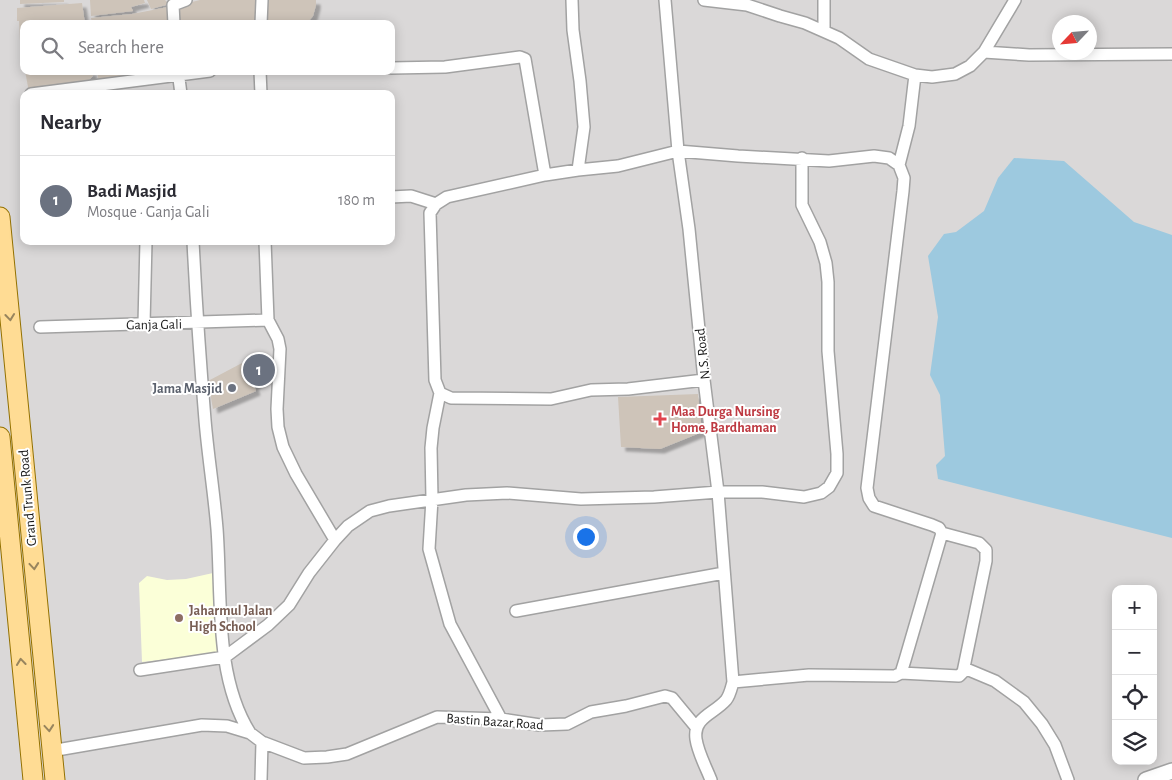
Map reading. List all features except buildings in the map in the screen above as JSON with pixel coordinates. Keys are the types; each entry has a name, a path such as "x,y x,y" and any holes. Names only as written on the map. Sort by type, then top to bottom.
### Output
{"main road":[{"name":"Grand Trunk Road","path":"0,217 54,780"},
{"path":"0,437 33,780"}],"street":[{"path":"174,20 173,5 186,0"},
{"path":"261,20 262,0"},
{"path":"572,0 573,30 584,127 578,170"},
{"name":"N.S. Road","path":"665,0 678,151 689,229 704,380 718,492 733,682"},
{"path":"704,0 748,5 805,23 839,38 869,59 915,75 932,77 955,74 970,66 984,52 1015,0"},
{"path":"824,0 824,32"},
{"path":"984,52 1029,55 1172,54"},
{"path":"395,68 445,67 520,57 525,59 545,175"},
{"path":"61,90 165,75"},
{"path":"179,75 181,90"},
{"path":"260,75 261,90"},
{"path":"898,165 909,126 915,75"},
{"path":"501,719 450,624 429,549 432,499 431,448 440,393 435,380 431,282 430,213 436,204 448,197 545,175 618,166 678,151 828,161 874,156 889,158 898,165 904,178 867,488 869,498 874,506 932,525 939,528 942,533 979,543 986,550 986,560 963,672 959,676 900,673 895,676 886,677 809,675 733,682 730,694 725,701 700,720 696,727 695,737 697,746 711,780"},
{"path":"140,670 225,657 268,625 289,605 309,573 334,540 348,526 370,511 389,506 466,495 507,493 582,499 654,497 718,492 762,492 804,498 821,493 829,486 837,473 828,351 827,272 820,242 802,204 802,158"},
{"path":"395,196 411,196 436,204"},
{"path":"144,324 146,245"},
{"path":"193,245 205,421 217,531 225,657 234,703 240,718 250,733"},
{"path":"265,245 268,320 278,339 280,348 278,427 283,447 296,474 334,540"},
{"name":"Ganja Gali","path":"40,328 268,320"},
{"path":"440,393 451,398 551,399 591,390 628,389 704,380"},
{"path":"900,673 942,533"},
{"path":"516,611 724,573"},
{"path":"964,668 995,681 1024,702 1055,745 1068,780"},
{"name":"Bastin Bazar Road","path":"51,751 202,725 227,726 250,733 262,742 304,758 327,757 347,754 437,717 501,719 540,725 567,724 591,712 626,706 665,696 672,698 696,727"},
{"path":"261,780 262,742"},
{"path":"1154,779 1172,771"}],"shaded area":[{"path":"0,0 1172,0 1172,780 0,780"},
{"name":"Jaharmul Jalan High School","path":"213,573 221,653 142,662 139,583 147,576 167,580 186,579"}],"water":[{"path":"1014,158 1064,161 1134,222 1172,235 1172,538 938,479 936,465 945,456 940,395 930,375 938,317 928,256 944,234 956,232 984,211 998,178"}],"place":[{"name":"Badi Masjid","path":"259,370"},
{"name":"Jama Masjid","path":"232,388"},
{"name":"Maa Durga Nursing Home, Bardhaman","path":"660,419"},
{"name":"Jaharmul Jalan High School","path":"179,618"}]}
